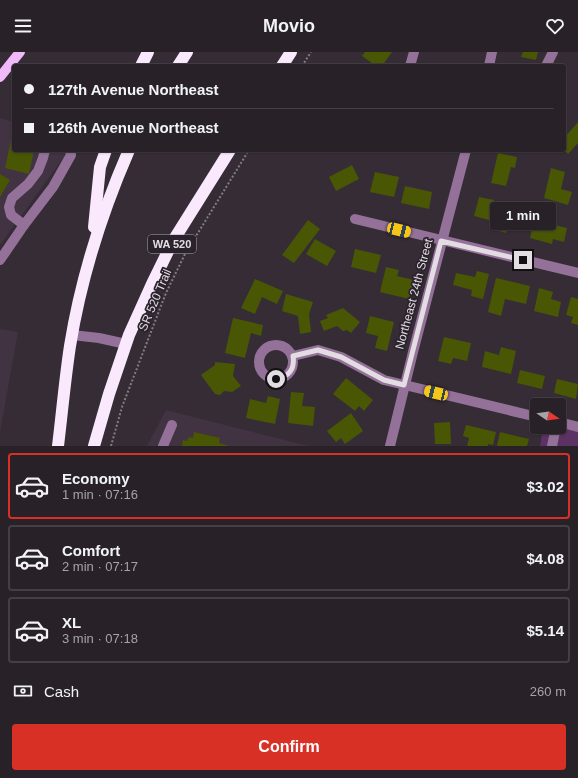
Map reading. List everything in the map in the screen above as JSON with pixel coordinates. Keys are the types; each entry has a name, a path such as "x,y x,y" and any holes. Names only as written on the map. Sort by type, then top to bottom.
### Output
{"highway":[{"path":"142,64 148,52"},
{"path":"179,64 187,52"},
{"path":"283,64 291,52"},
{"path":"92,250 100,167 105,152"},
{"path":"58,446 72,335 81,291 92,250 107,205 128,152"},
{"name":"WA 520","path":"94,446 109,394 126,344 152,284 173,241 229,152"}],"main road":[{"path":"0,77 20,52"}],"street":[{"path":"411,64 414,52"},
{"path":"489,64 492,52"},
{"path":"547,64 553,52"},
{"path":"24,225 11,215 10,207 12,198 28,184 38,171 44,152"},
{"path":"0,260 53,187 64,170 71,155 70,152"},
{"name":"Northeast 24th Street","path":"390,446 404,385 465,152"},
{"path":"355,219 578,273"},
{"path":"72,335 99,338 126,344"},
{"path":"293,356 318,350 341,357 384,380 530,415"},
{"path":"566,424 578,427"},
{"path":"163,446 172,425"},
{"path":"552,446 555,434"}],"path":[{"path":"303,64 311,52"},
{"name":"SR 520 Trail","path":"111,446 122,407 166,293 185,254 248,152"}],"shaded area":[{"path":"0,118 12,121 12,152 68,152 0,245"},
{"path":"0,329 18,332 0,432"},
{"path":"166,410 308,446 147,446"},
{"path":"566,428 578,430 578,446 540,446 542,434 566,434"}],"building":[{"path":"365,52 392,52 383,64 373,64 362,56"},
{"path":"523,52 538,52 536,60 521,57"},
{"path":"578,122 578,143 568,154 566,152 566,136"},
{"path":"12,136 12,152 34,152 29,174 5,168"},
{"path":"498,153 517,157 515,168 511,167 506,186 491,183"},
{"path":"352,165 359,179 336,191 329,177"},
{"path":"551,168 565,172 561,189 572,192 568,205 544,198"},
{"path":"375,172 399,177 394,197 370,192"},
{"path":"0,174 10,180 0,197"},
{"path":"405,186 432,192 429,209 401,203"},
{"path":"479,197 494,200 489,220 474,216"},
{"path":"495,203 513,207 506,233 492,229 494,222 490,221"},
{"path":"308,220 320,229 294,263 282,255"},
{"path":"534,220 567,228 564,242 553,239 552,244 530,238"},
{"path":"315,239 336,251 327,266 306,254"},
{"path":"355,249 381,255 376,273 351,267"},
{"path":"386,267 399,270 397,276 414,280 409,299 380,292"},
{"path":"477,271 489,274 483,299 471,296 472,290 453,285 456,273 475,277"},
{"path":"496,278 530,286 526,304 505,299 501,316 488,312"},
{"path":"255,279 283,291 277,304 262,297 255,314 241,308"},
{"path":"539,288 553,292 551,299 561,302 558,317 534,311"},
{"path":"286,294 313,302 309,314 311,332 300,334 298,316 282,311"},
{"path":"571,297 578,299 578,325 571,323 573,317 566,315"},
{"path":"343,308 360,322 351,333 347,330 343,331 337,326 324,331 320,321 328,318 326,315"},
{"path":"370,316 394,322 387,351 375,348 378,336 366,333"},
{"path":"233,318 263,325 261,336 251,333 245,358 225,353"},
{"path":"444,337 471,343 467,361 453,358 451,364 438,361"},
{"path":"501,347 516,351 511,374 482,367 485,351 499,355"},
{"path":"215,362 235,364 233,376 241,386 232,392 224,391 220,395 215,394 201,375 215,365"},
{"path":"520,370 545,376 542,389 517,383"},
{"path":"346,378 373,400 364,411 359,406 355,411 333,394"},
{"path":"557,379 578,384 576,399 554,393"},
{"path":"291,392 304,393 302,406 315,407 313,426 288,423"},
{"path":"268,396 280,399 275,424 246,418 250,399 266,403"},
{"path":"351,413 363,431 345,444 341,438 336,442 327,431"},
{"path":"450,422 451,444 435,444 434,423"},
{"path":"466,425 496,432 493,445 467,446 469,438 463,436"},
{"path":"194,432 220,438 219,443 229,446 182,446 183,440 187,441 189,437 193,438"},
{"path":"500,432 529,439 527,446 497,446"}],"route":[{"path":"276,379 283,378 288,375 293,366 293,356 318,350 341,357 384,380 404,385 441,241 523,260"}]}
